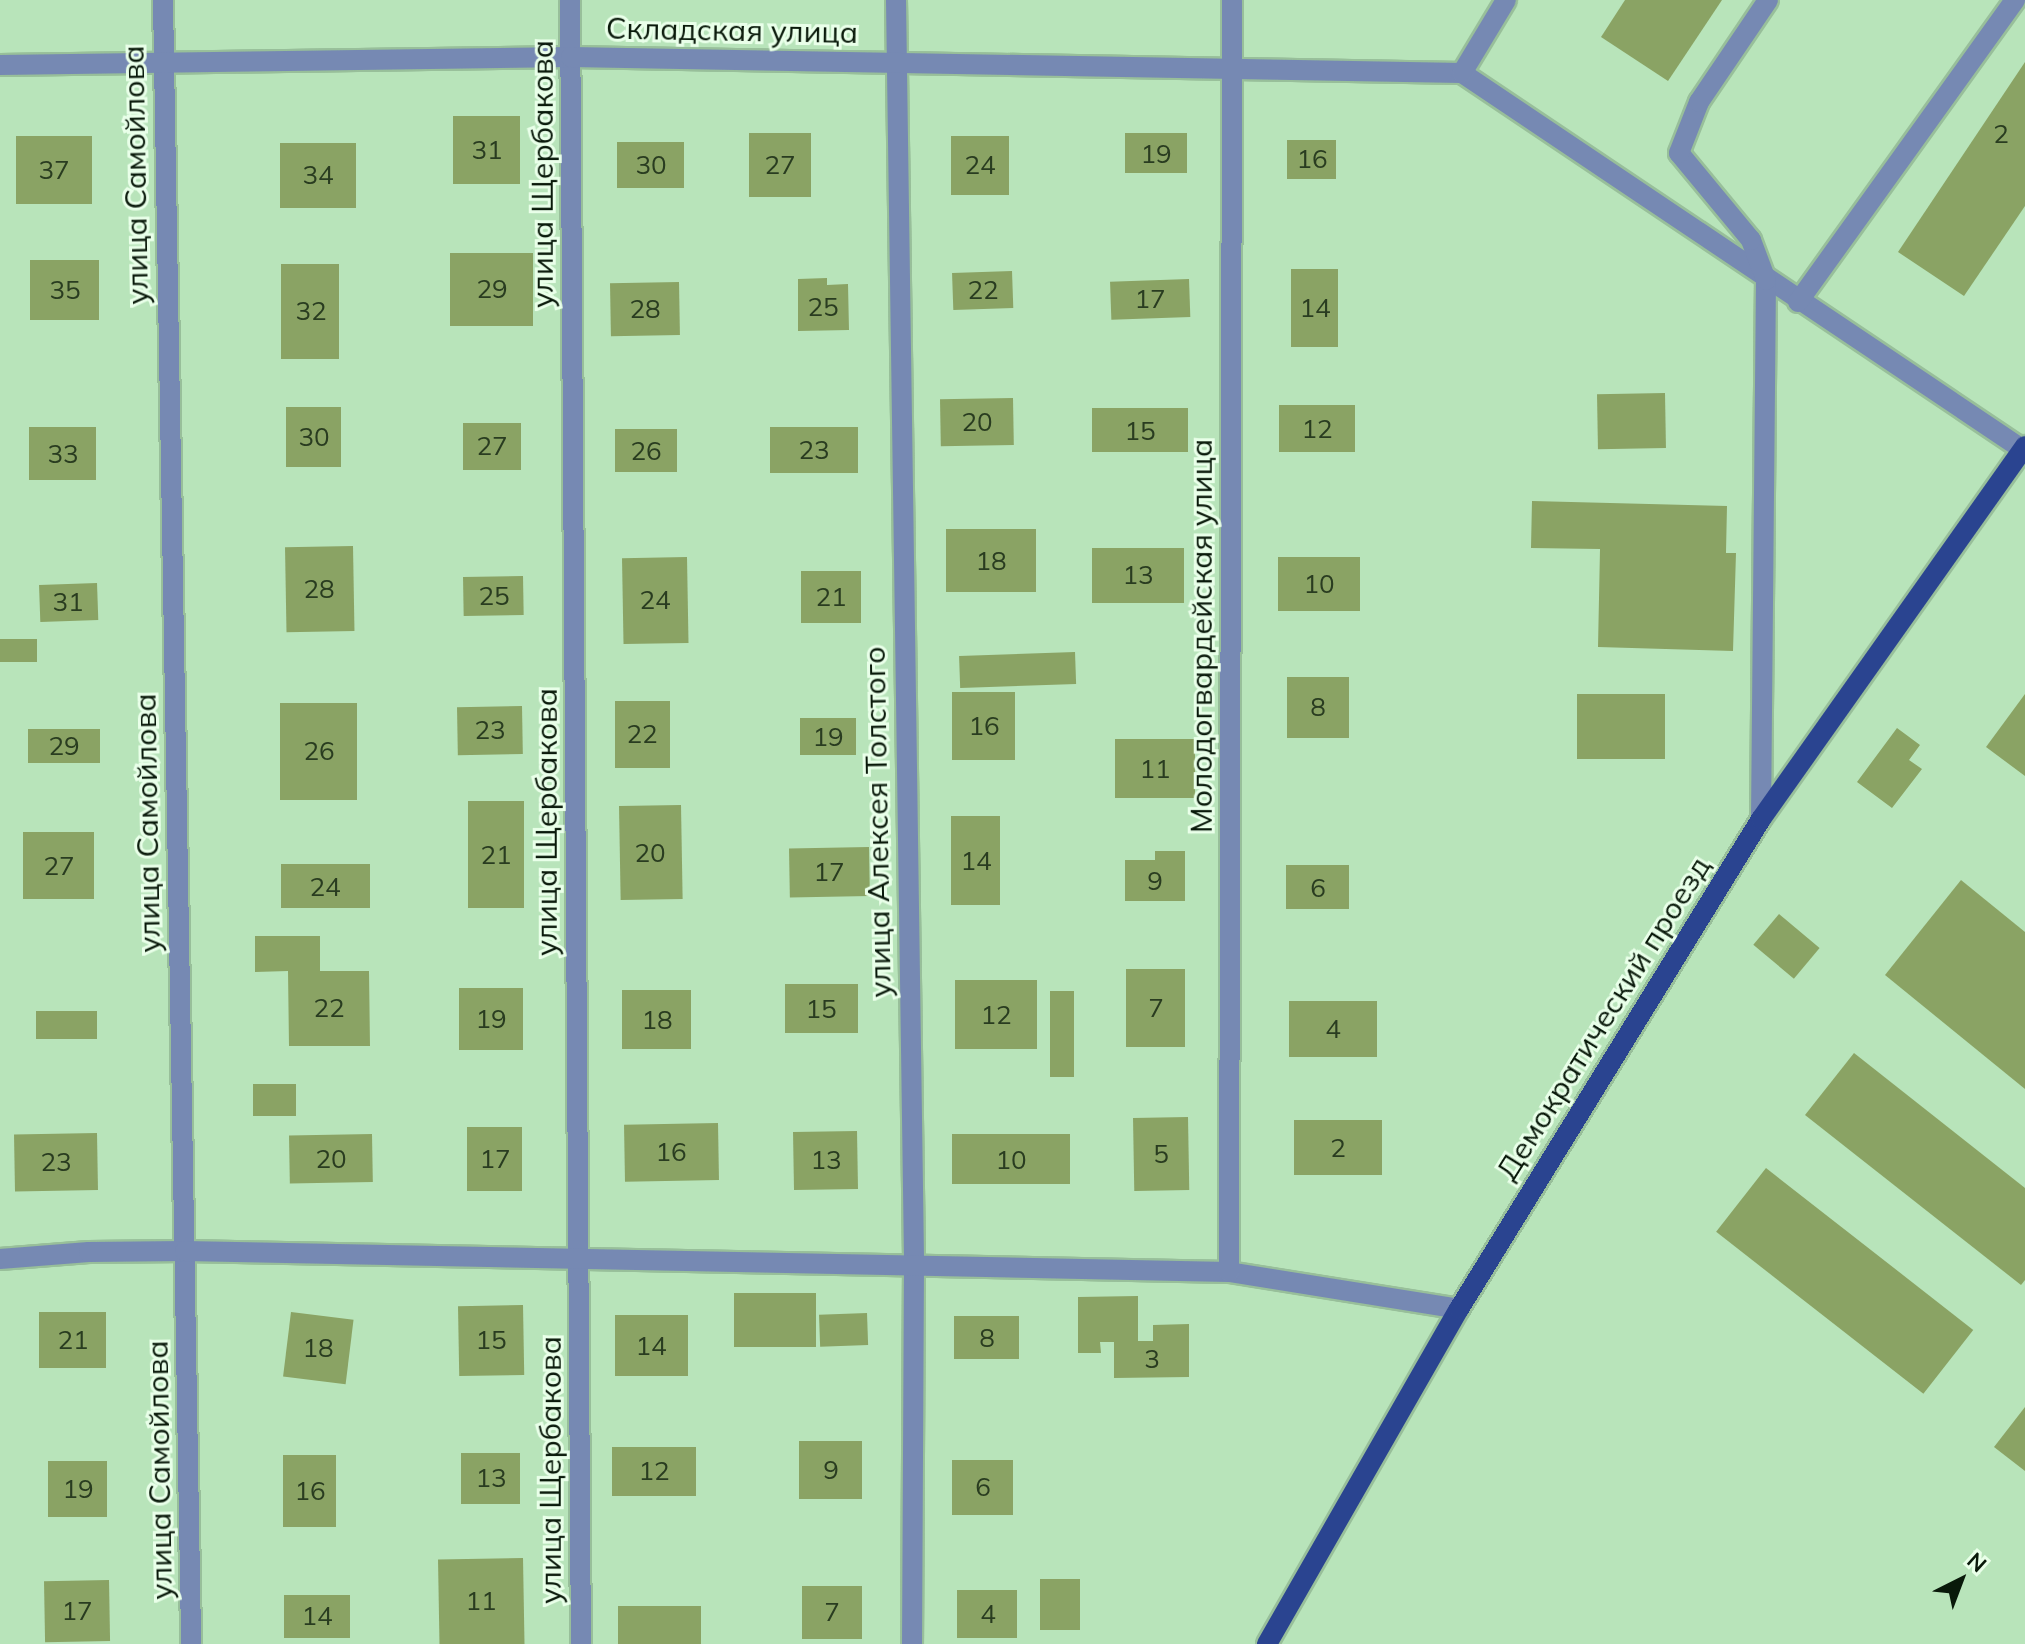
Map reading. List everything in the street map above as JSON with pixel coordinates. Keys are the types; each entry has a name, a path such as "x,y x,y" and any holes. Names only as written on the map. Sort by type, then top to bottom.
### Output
{"main road":[{"name":"Демократический проезд","path":"1267,1644 1459,1309 1761,819 2024,449"}],"street":[{"name":"улица Самойлова","path":"163,0 191,1644"},
{"name":"улица Щербакова","path":"570,0 581,1644"},
{"name":"улица Алексея Толстого","path":"896,0 914,1265 912,1644"},
{"name":"Молодогвардейская улица","path":"1229,1272 1232,0"},
{"path":"1506,0 1462,73 1798,302 2024,449"},
{"path":"1761,819 1766,280 1751,240 1679,153 1699,102 1768,0"},
{"path":"1798,302 2015,0"},
{"name":"Складская улица","path":"0,65 571,57 1462,73"},
{"path":"0,1259 89,1252 185,1251 1229,1272 1459,1309"}],"building":[{"path":"1625,0 1722,0 1668,81 1601,37"},
{"path":"2025,62 2025,206 1964,296 1898,252"},
{"path":"453,116 520,116 520,184 453,184"},
{"path":"749,133 811,133 811,197 749,197"},
{"path":"1125,133 1187,133 1187,173 1125,173"},
{"path":"16,136 92,136 92,204 16,204"},
{"path":"951,136 1009,136 1009,195 951,195"},
{"path":"1287,140 1336,140 1336,179 1287,179"},
{"path":"617,142 684,142 684,188 617,188"},
{"path":"280,143 356,143 356,208 280,208"},
{"path":"450,253 533,253 533,326 450,326"},
{"path":"30,260 99,260 99,320 30,320"},
{"path":"281,264 339,264 339,359 281,359"},
{"path":"1291,269 1338,269 1338,347 1291,347"},
{"path":"1012,271 1013,308 953,310 952,273"},
{"path":"827,278 827,285 848,284 849,330 798,331 798,279"},
{"path":"1189,279 1190,317 1111,320 1110,282"},
{"path":"679,282 680,335 611,336 610,283"},
{"path":"1665,393 1666,448 1598,449 1597,394"},
{"path":"1013,398 1014,445 941,446 940,399"},
{"path":"1279,405 1355,405 1355,452 1279,452"},
{"path":"286,407 341,407 341,467 286,467"},
{"path":"1092,408 1188,408 1188,452 1092,452"},
{"path":"463,423 521,423 521,470 463,470"},
{"path":"29,427 96,427 96,480 29,480"},
{"path":"770,427 858,427 858,473 770,473"},
{"path":"615,429 677,429 677,472 615,472"},
{"path":"1532,501 1727,506 1726,553 1736,553 1733,651 1598,647 1600,549 1531,548"},
{"path":"946,529 1036,529 1036,592 946,592"},
{"path":"353,546 354,631 286,632 285,547"},
{"path":"1092,548 1184,548 1184,603 1092,603"},
{"path":"687,557 689,643 624,644 622,558"},
{"path":"1278,557 1360,557 1360,611 1278,611"},
{"path":"801,571 861,571 861,623 801,623"},
{"path":"523,576 524,615 464,616 463,577"},
{"path":"97,583 98,620 40,622 39,585"},
{"path":"0,639 37,639 37,662 0,662"},
{"path":"1075,652 1076,684 960,688 959,656"},
{"path":"1287,677 1349,677 1349,738 1287,738"},
{"path":"952,692 1015,692 1015,760 952,760"},
{"path":"1577,694 1665,694 1665,759 1577,759"},
{"path":"2025,694 2025,776 1986,747"},
{"path":"615,701 670,701 670,768 615,768"},
{"path":"280,703 357,703 357,800 280,800"},
{"path":"522,706 523,754 458,755 457,707"},
{"path":"800,718 856,718 856,755 800,755"},
{"path":"1897,728 1920,745 1909,760 1922,769 1892,808 1857,782"},
{"path":"28,729 100,729 100,763 28,763"},
{"path":"1115,739 1195,739 1195,798 1115,798"},
{"path":"468,801 524,801 524,908 468,908"},
{"path":"681,805 683,899 621,900 619,806"},
{"path":"951,816 1000,816 1000,905 951,905"},
{"path":"23,832 94,832 94,899 23,899"},
{"path":"869,847 870,896 790,897 789,848"},
{"path":"1155,851 1185,851 1185,901 1125,901 1125,860 1155,860"},
{"path":"281,864 370,864 370,908 281,908"},
{"path":"1286,865 1349,865 1349,909 1286,909"},
{"path":"1961,880 2025,932 2025,1089 1885,975"},
{"path":"1779,914 1820,948 1794,979 1753,945"},
{"path":"255,936 320,936 320,971 369,971 370,1046 289,1046 288,971 255,972"},
{"path":"1126,969 1185,969 1185,1047 1126,1047"},
{"path":"955,980 1037,980 1037,1049 955,1049"},
{"path":"785,984 858,984 858,1033 785,1033"},
{"path":"459,988 523,988 523,1050 459,1050"},
{"path":"622,990 691,990 691,1049 622,1049"},
{"path":"1050,991 1074,991 1074,1077 1050,1077"},
{"path":"1289,1001 1377,1001 1377,1057 1289,1057"},
{"path":"36,1011 97,1011 97,1039 36,1039"},
{"path":"1854,1053 2025,1188 2025,1280 2021,1285 1805,1115"},
{"path":"253,1084 296,1084 296,1116 253,1116"},
{"path":"1188,1117 1189,1190 1134,1191 1133,1118"},
{"path":"1294,1120 1382,1120 1382,1175 1294,1175"},
{"path":"718,1123 719,1180 625,1182 624,1125"},
{"path":"467,1127 522,1127 522,1191 467,1191"},
{"path":"857,1131 858,1189 794,1190 793,1132"},
{"path":"97,1133 98,1190 15,1191 14,1134"},
{"path":"372,1134 373,1182 290,1183 289,1135"},
{"path":"952,1134 1070,1134 1070,1184 952,1184"},
{"path":"1766,1168 1973,1330 1923,1394 1716,1232"},
{"path":"734,1293 816,1293 816,1347 734,1347"},
{"path":"1138,1296 1138,1341 1153,1341 1153,1325 1189,1324 1189,1377 1114,1378 1114,1342 1100,1342 1101,1353 1078,1353 1078,1297"},
{"path":"523,1305 524,1375 459,1376 458,1306"},
{"path":"39,1312 106,1312 106,1368 39,1368"},
{"path":"291,1312 354,1320 346,1384 283,1377"},
{"path":"867,1313 868,1345 820,1347 819,1315"},
{"path":"615,1315 688,1315 688,1376 615,1376"},
{"path":"954,1316 1019,1316 1019,1359 954,1359"},
{"path":"2025,1407 2025,1471 1994,1447"},
{"path":"799,1441 862,1441 862,1499 799,1499"},
{"path":"612,1447 696,1447 696,1496 612,1496"},
{"path":"461,1453 520,1453 520,1504 461,1504"},
{"path":"283,1455 336,1455 336,1527 283,1527"},
{"path":"952,1460 1013,1460 1013,1515 952,1515"},
{"path":"48,1461 107,1461 107,1517 48,1517"},
{"path":"523,1558 525,1644 439,1644 438,1559"},
{"path":"1040,1579 1080,1579 1080,1630 1040,1630"},
{"path":"109,1580 110,1641 45,1642 44,1581"},
{"path":"802,1586 862,1586 862,1639 802,1639"},
{"path":"957,1590 1017,1590 1017,1638 957,1638"},
{"path":"284,1595 350,1595 350,1638 284,1638"},
{"path":"618,1606 701,1606 701,1644 618,1644"}]}
